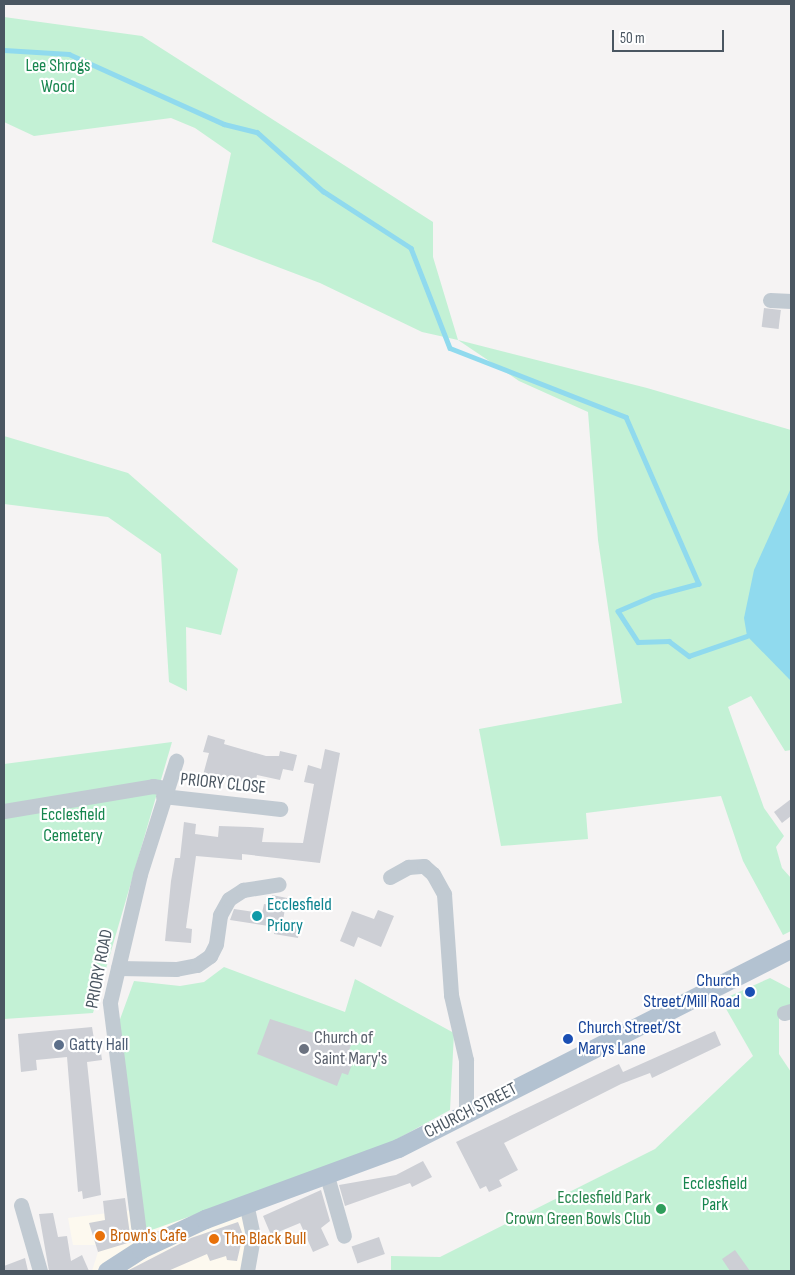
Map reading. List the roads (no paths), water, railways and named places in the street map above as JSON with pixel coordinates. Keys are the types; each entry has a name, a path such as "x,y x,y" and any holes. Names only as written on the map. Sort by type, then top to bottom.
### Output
{"main road":[{"name":"CHURCH STREET","path":"108,1271 140,1249 246,1203 327,1176 398,1148 787,957"}],"street":[{"path":"770,300 791,301"},
{"name":"PRIORY ROAD","path":"140,1249 109,1016 118,968 164,792 176,761"},
{"name":"PRIORY CLOSE","path":"4,810 153,786 164,792 280,809"},
{"path":"390,877 408,867 424,866 433,874 444,894 451,995 466,1060 466,1114"},
{"path":"118,968 176,969 197,965 210,956 216,944 220,915 228,899 243,890 279,884"},
{"path":"327,1176 344,1236"},
{"path":"246,1203 253,1237 247,1271"},
{"path":"21,1205 40,1271"}],"water":[{"path":"791,488 791,681 747,636 744,618 754,570"}],"waterway":[{"path":"4,50 69,54 224,124 257,132 323,191 411,248 450,348 626,417 699,584 654,596 618,611 638,642 669,641 689,656 747,636"}],"place":[{"name":"Ecclesfield Priory","path":"257,916"},
{"name":"Church Street/Mill Road","path":"750,992"},
{"name":"Church Street/St Marys Lane","path":"568,1039"},
{"name":"Gatty Hall","path":"59,1045"},
{"name":"Church of Saint Mary's","path":"304,1049"},
{"name":"Ecclesfield Park Crown Green Bowls Club","path":"661,1209"},
{"name":"Brown's Cafe","path":"100,1236"},
{"name":"The Black Bull","path":"214,1239"}],"park label":[{"name":"Lee Shrogs Wood","path":"58,77"},
{"name":"Ecclesfield Cemetery","path":"73,826"},
{"name":"Ecclesfield Park","path":"715,1195"}]}
